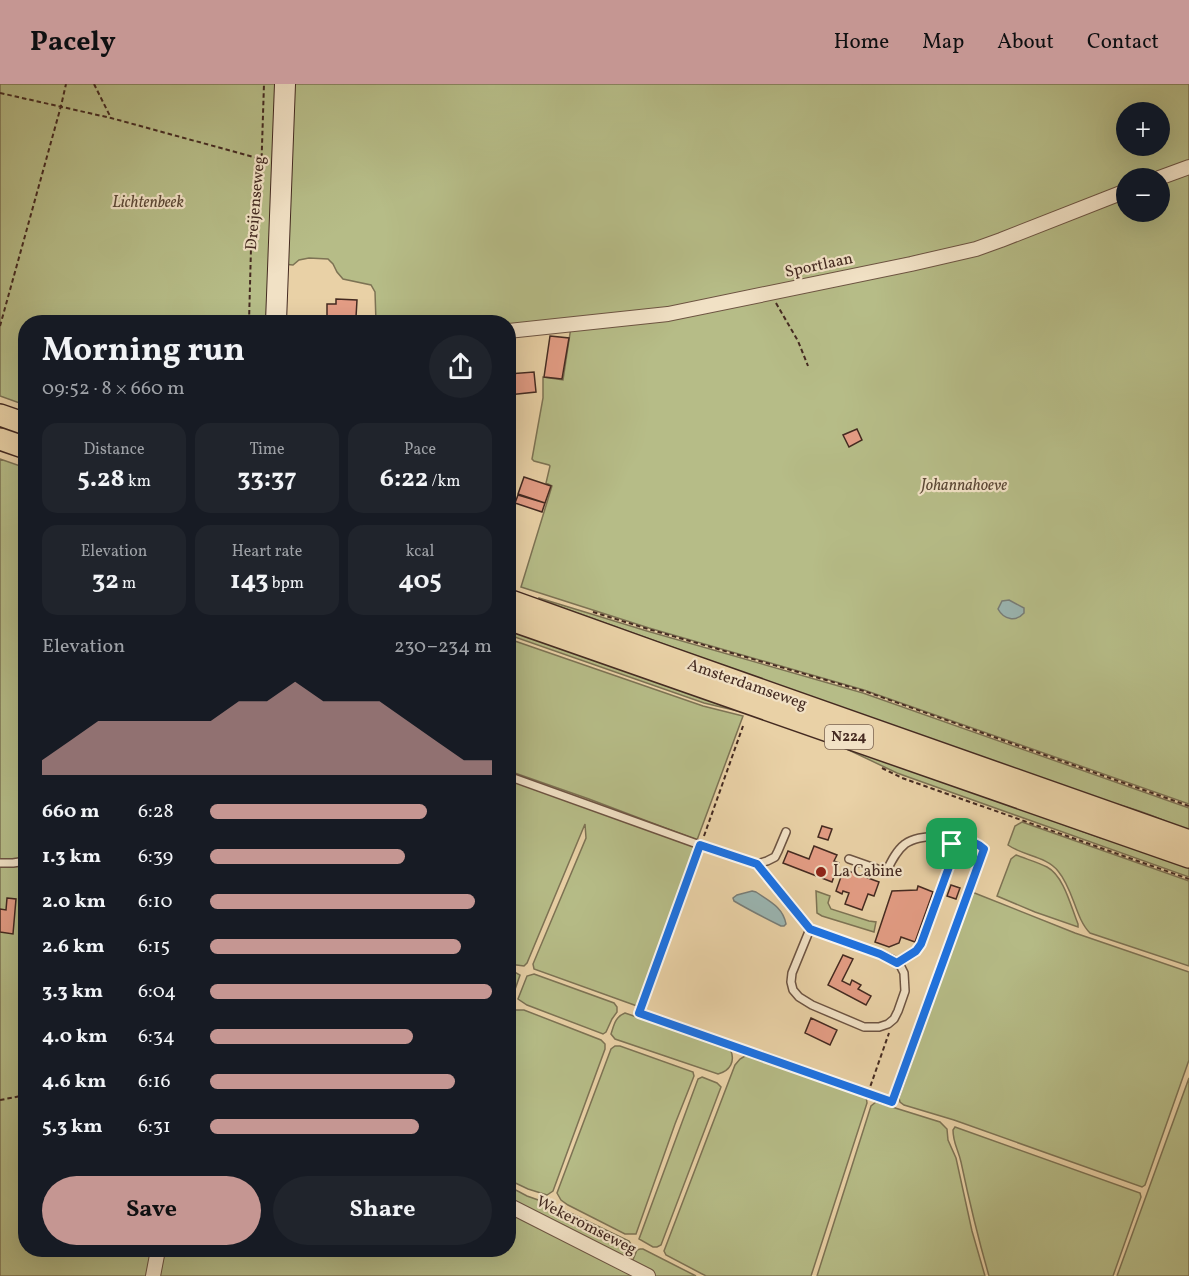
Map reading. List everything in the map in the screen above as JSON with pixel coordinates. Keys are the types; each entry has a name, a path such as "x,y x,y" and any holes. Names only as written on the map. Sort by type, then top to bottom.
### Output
{"main road":[{"name":"Dreijenseweg","path":"276,315 285,84"},
{"path":"0,415 18,421"},
{"path":"0,439 18,445"},
{"name":"Amsterdamseweg","path":"516,603 1189,841"},
{"name":"Amsterdamseweg","path":"516,622 1189,857"}],"street":[{"path":"1170,174 1189,167"},
{"name":"Sportlaan","path":"516,330 657,315 911,264 976,249 1044,225 1116,195"},
{"name":"Wekeromseweg","path":"516,1209 648,1276"},
{"path":"153,1276 157,1257"}],"lane":[{"path":"516,779 757,864 810,929 880,954 900,965 904,973 905,991 894,1019 879,1027 864,1027 812,1005 799,997 793,990 792,974 810,929"},
{"path":"757,864 775,856 786,832"},
{"path":"849,859 886,872 899,851 914,840 923,837 940,837 952,844 953,856 921,944 916,951 897,963"},
{"path":"0,863 18,862"}],"path":[{"path":"0,326 66,84"},
{"path":"94,84 111,118"},
{"name":"Dreijenseweg","path":"249,315 251,255 260,191 264,84"},
{"path":"0,93 111,118 261,159"},
{"path":"770,293 798,341 808,366"},
{"name":"Amsterdamseweg","path":"590,611 864,691 1189,806"},
{"path":"744,726 639,1013 892,1102 984,849 969,840 952,844"},
{"path":"868,1094 894,1019"},
{"path":"0,1100 18,1097"}],"green space":[{"name":"Lichtenbeek","path":"0,84 280,84 271,315 18,315 18,402 0,396"},
{"path":"290,84 1189,84 1189,164 1170,171 1170,168 1116,168 1116,192 1001,237 668,311 516,327 516,315 376,315 375,292 371,285 343,279 328,259 299,260 293,265 283,264"},
{"name":"Johannahoeve","path":"1189,170 1189,804 864,690 649,628 521,587 552,486 546,483 550,466 532,459 543,398 543,377 563,380 571,327 912,267 1116,197 1116,222 1170,222 1170,178"},
{"path":"0,459 18,465 18,1257 153,1257 150,1276 0,1276"},
{"path":"539,598 863,693 1189,808 1189,832 1140,811 1087,797"},
{"path":"516,628 1003,798 1045,818 1101,838 1150,850 1189,864 1189,877 897,773 832,742 755,715 704,703 516,637"},
{"path":"516,641 703,706 743,716 697,840 516,773"},
{"path":"516,783 695,847 637,1006 534,969 533,964 586,838 585,824 524,966 516,965"},
{"path":"1022,822 1189,881 1189,966 1090,933 1081,920 1068,887 1058,871 1047,862 1008,845 1015,826"},
{"path":"1016,855 1053,871 1066,892 1078,927 997,896 1011,859"},
{"path":"816,891 830,896 828,903 831,909 876,922 874,932 817,913"},
{"path":"972,892 1075,933 1189,972 1189,1060 1145,1185 1142,1187 900,1102 899,1098"},
{"path":"516,973 520,975 516,987"},
{"path":"534,974 614,1003 617,1012 606,1032 603,1034 527,1005 518,999 527,976"},
{"path":"516,1010 524,1010 601,1040 605,1044 553,1191 547,1195 516,1183"},
{"path":"625,1013 730,1049 731,1065 726,1071 718,1074 615,1039 611,1034 614,1024"},
{"path":"615,1046 693,1072 694,1076 636,1234 625,1234 568,1205 557,1193 611,1049"},
{"path":"745,1056 866,1096 867,1103 811,1276 706,1276 666,1255 664,1251 735,1065"},
{"path":"702,1077 721,1087 661,1245 653,1247 639,1239 698,1079"},
{"path":"1189,1078 1189,1276 1117,1276"},
{"path":"876,1102 940,1122 947,1129 985,1276 817,1276 871,1106"},
{"path":"955,1127 1140,1193 1141,1197 1113,1276 989,1276 954,1139"},
{"path":"516,1190 558,1207 629,1241 631,1247 627,1259 516,1205"},
{"path":"516,1212 642,1276 157,1276 160,1257 516,1257"},
{"path":"640,1249 696,1276 654,1276 632,1262 637,1250"}],"water":[{"path":"1009,600 1024,608 1021,616 1014,619 1003,616 998,609 1002,601"},
{"path":"752,891 766,898 779,909 786,924 784,926 734,901 733,898 737,895"}],"building":[{"path":"336,299 357,300 356,315 327,315 327,304 336,304"},
{"path":"550,336 569,338 562,379 544,377"},
{"path":"534,372 536,392 516,394 516,373"},
{"path":"857,429 862,440 849,447 843,435"},
{"path":"524,477 551,486 545,503 518,494"},
{"path":"518,495 545,503 542,512 516,503"},
{"path":"822,826 832,829 828,840 818,837"},
{"name":"La Cabine","path":"814,846 837,855 834,861 839,863 832,882 783,863 788,851 809,859"},
{"path":"843,871 879,882 874,896 868,894 862,910 845,904 849,893 843,891 842,894 836,891"},
{"path":"951,885 960,888 956,899 947,896"},
{"path":"918,886 933,892 915,942 901,937 899,943 889,947 875,942 892,891 917,890"},
{"path":"7,898 16,899 13,934 0,932 0,909 6,910"},
{"path":"843,955 853,959 842,981 850,985 852,980 861,985 858,989 871,996 866,1005 828,985"},
{"path":"811,1018 837,1030 830,1045 805,1033"}],"place":[{"name":"La Cabine","path":"821,872"}],"route":[{"path":"969,840 984,849 892,1102 639,1013 700,845 757,864 810,929 880,954 897,963 916,951 921,944 953,856 952,844 969,840"}]}
